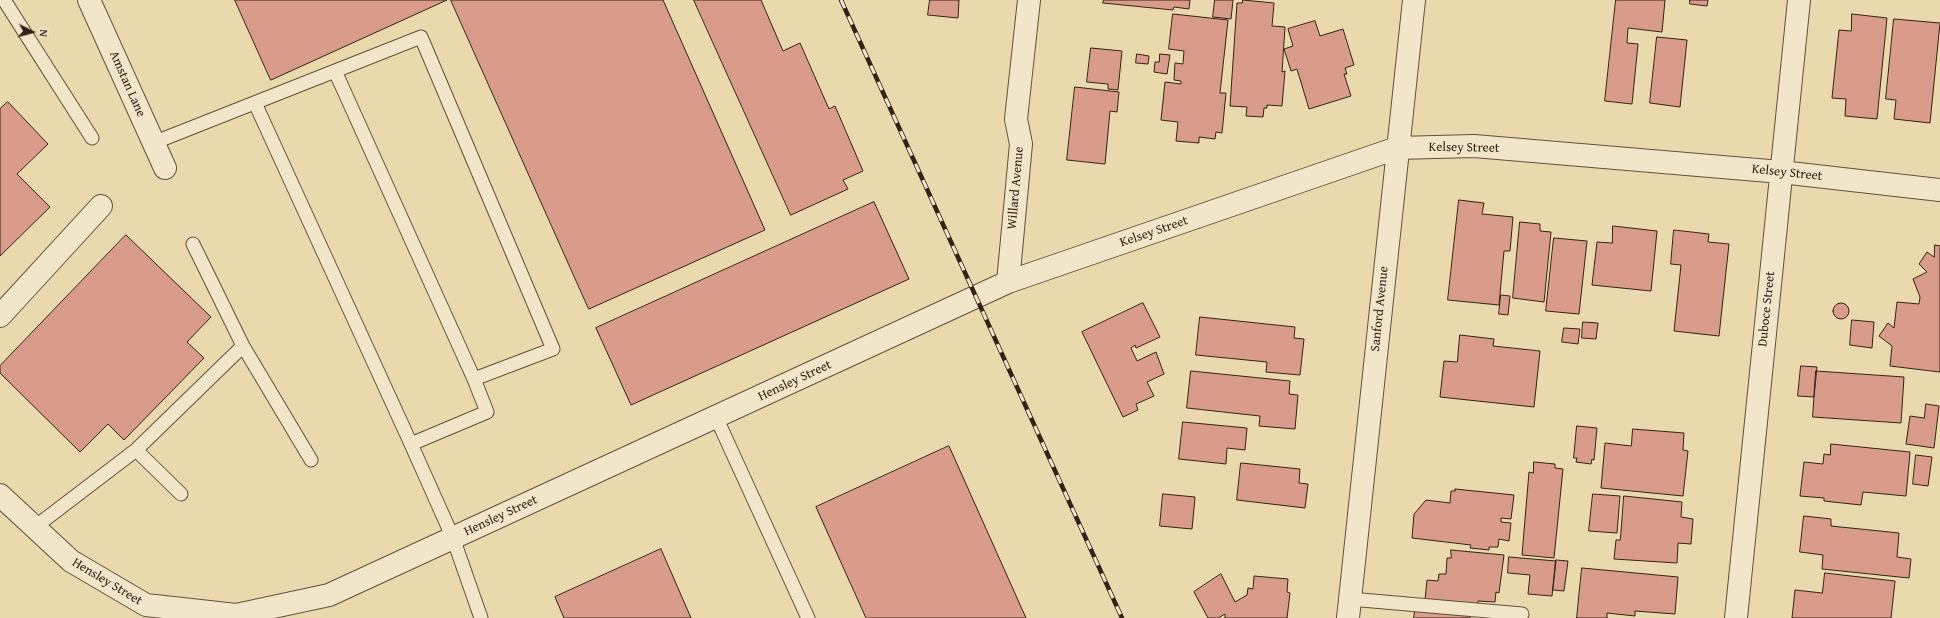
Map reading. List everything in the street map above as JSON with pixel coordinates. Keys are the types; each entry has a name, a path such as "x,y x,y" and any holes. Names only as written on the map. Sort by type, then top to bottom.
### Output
{"street":[{"name":"Amstan Lane","path":"89,0 164,168"},
{"name":"Willard Avenue","path":"1008,282 1021,144 1016,118 1029,0"},
{"name":"Sanford Avenue","path":"1348,609 1414,0"},
{"name":"Duboce Street","path":"1736,618 1799,0"},
{"name":"Kelsey Street","path":"1008,282 1398,148 1474,146 1781,172 1940,190"},
{"path":"0,316 101,206"},
{"name":"Hensley Street","path":"0,495 71,561 152,612 236,615 329,595 1008,282"}],"lane":[{"path":"4,0 92,138"},
{"path":"153,143 421,37 553,349 474,379"},
{"path":"335,71 474,379 487,412 411,444"},
{"path":"255,103 453,538 481,618"},
{"path":"192,244 243,346 311,460"},
{"path":"35,527 136,450 243,346"},
{"path":"716,417 808,618"},
{"path":"136,450 181,494"},
{"path":"1348,609 1522,614"}],"building":[{"path":"235,0 447,0 271,80"},
{"path":"451,0 663,0 765,230 589,309"},
{"path":"694,0 761,0 783,51 800,43 829,109 835,106 863,171 843,180 848,189 791,215"},
{"path":"930,0 959,0 958,18 928,15"},
{"path":"1104,0 1190,0 1189,9 1174,7 1173,10 1103,3"},
{"path":"1215,0 1233,0 1231,19 1213,17"},
{"path":"1243,0 1274,3 1272,26 1285,27 1282,72 1285,71 1282,106 1267,105 1267,108 1264,108 1263,117 1246,116 1247,107 1230,106 1237,3 1242,3"},
{"path":"1616,0 1665,0 1662,32 1628,28 1627,43 1638,44 1632,104 1605,101"},
{"path":"1690,0 1708,0 1707,6 1690,4"},
{"path":"1173,14 1228,20 1220,93 1226,93 1222,133 1216,132 1215,139 1199,137 1199,143 1176,141 1178,122 1161,120 1165,82 1181,84 1181,81 1174,80 1175,63 1183,64 1184,51 1169,49"},
{"path":"1852,14 1887,18 1877,119 1845,116 1846,99 1832,98 1839,30 1851,31"},
{"path":"1894,19 1940,23 1930,123 1894,119 1896,100 1886,99"},
{"path":"1315,21 1320,36 1343,29 1354,65 1345,68 1347,74 1344,74 1351,96 1309,109 1297,69 1291,71 1284,49 1293,46 1288,29"},
{"path":"1657,37 1687,40 1680,107 1650,103"},
{"path":"1091,48 1122,51 1118,90 1108,89 1108,84 1087,82"},
{"path":"1137,54 1149,56 1148,64 1136,63"},
{"path":"1160,54 1170,55 1167,74 1154,72 1155,62 1159,62"},
{"path":"1075,87 1119,92 1117,112 1110,111 1105,164 1067,160"},
{"path":"8,102 48,144 17,174 50,207 0,256 0,109"},
{"path":"1459,200 1484,203 1482,214 1513,217 1510,251 1504,251 1499,305 1448,300"},
{"path":"874,202 909,279 631,405 596,328"},
{"path":"1520,222 1540,224 1540,231 1551,232 1544,302 1513,298"},
{"path":"1613,226 1657,231 1651,291 1592,285 1597,242 1612,243"},
{"path":"1674,230 1709,234 1708,242 1729,244 1719,336 1674,331 1681,265 1671,264"},
{"path":"126,235 211,317 187,342 204,358 124,440 108,424 80,452 0,373 0,366"},
{"path":"1554,238 1587,241 1579,314 1546,311"},
{"path":"1935,245 1940,246 1940,372 1890,366 1892,346 1879,336 1888,323 1894,328 1897,302 1919,304 1920,297 1913,279 1927,272 1919,264 1927,252 1934,257"},
{"path":"1501,295 1510,296 1508,315 1499,314"},
{"path":"1143,303 1160,337 1136,348 1135,345 1131,348 1137,361 1156,352 1164,374 1147,382 1154,396 1136,404 1138,410 1123,417 1082,332"},
{"path":"1841,303 1847,305 1849,311 1847,317 1841,319 1835,317 1833,311 1835,305"},
{"path":"1200,317 1295,327 1294,338 1304,339 1300,375 1266,372 1267,362 1196,355"},
{"path":"1852,320 1874,322 1872,348 1850,345"},
{"path":"1583,322 1598,323 1596,339 1582,338"},
{"path":"1564,328 1580,329 1578,344 1562,342"},
{"path":"1460,335 1494,339 1493,346 1540,351 1534,407 1440,397 1444,361 1457,362"},
{"path":"1801,366 1817,367 1814,397 1798,396"},
{"path":"1191,371 1290,381 1289,394 1298,395 1295,429 1259,426 1260,416 1187,408"},
{"path":"1816,371 1904,377 1901,423 1813,417"},
{"path":"1926,404 1939,406 1934,448 1906,444 1910,416 1924,418"},
{"path":"1183,422 1247,428 1245,450 1227,448 1226,464 1179,459"},
{"path":"1577,426 1597,428 1594,460 1592,459 1591,464 1576,462 1577,458 1574,458"},
{"path":"1633,429 1684,433 1683,450 1688,451 1683,496 1601,488 1605,443 1631,446"},
{"path":"1831,444 1910,452 1906,496 1863,492 1861,505 1824,501 1824,498 1800,496 1804,462 1823,464 1824,454 1830,455"},
{"path":"949,446 1026,618 866,618 816,507"},
{"path":"1916,455 1932,457 1928,486 1913,484"},
{"path":"1534,462 1555,464 1555,468 1563,469 1554,558 1522,555 1529,472 1533,473"},
{"path":"1241,463 1300,469 1299,483 1308,484 1305,508 1237,500"},
{"path":"1455,489 1514,495 1511,519 1501,518 1501,522 1511,523 1509,541 1499,539 1498,547 1489,547 1489,550 1470,548 1471,545 1412,538 1414,514 1426,500 1450,503 1451,491 1455,491"},
{"path":"1163,494 1195,497 1192,529 1160,526"},
{"path":"1593,494 1620,496 1617,533 1589,531"},
{"path":"1624,496 1682,502 1681,517 1693,519 1691,544 1678,543 1677,563 1614,559 1616,540 1620,540"},
{"path":"1804,516 1831,519 1831,526 1899,533 1897,557 1911,559 1909,578 1822,569 1823,555 1800,552"},
{"path":"661,549 691,618 564,618 555,597"},
{"path":"1451,550 1504,555 1499,593 1496,592 1495,602 1478,601 1478,605 1425,600 1427,580 1438,581 1439,574 1446,574 1447,558 1451,558"},
{"path":"1509,557 1556,561 1552,596 1528,594 1530,575 1508,573"},
{"path":"1556,560 1568,561 1564,591 1553,590"},
{"path":"1582,568 1678,577 1675,614 1635,611 1635,616 1607,613 1607,618 1577,618"},
{"path":"1825,573 1895,581 1891,618 1792,618 1795,590 1822,593"},
{"path":"1221,574 1235,602 1247,595 1248,588 1253,589 1254,576 1288,579 1287,592 1290,593 1287,618 1225,618 1225,614 1218,618 1208,618 1194,592"},
{"path":"1415,611 1470,616 1470,618 1414,618"}],"railway":[{"path":"841,0 1122,618"}]}
